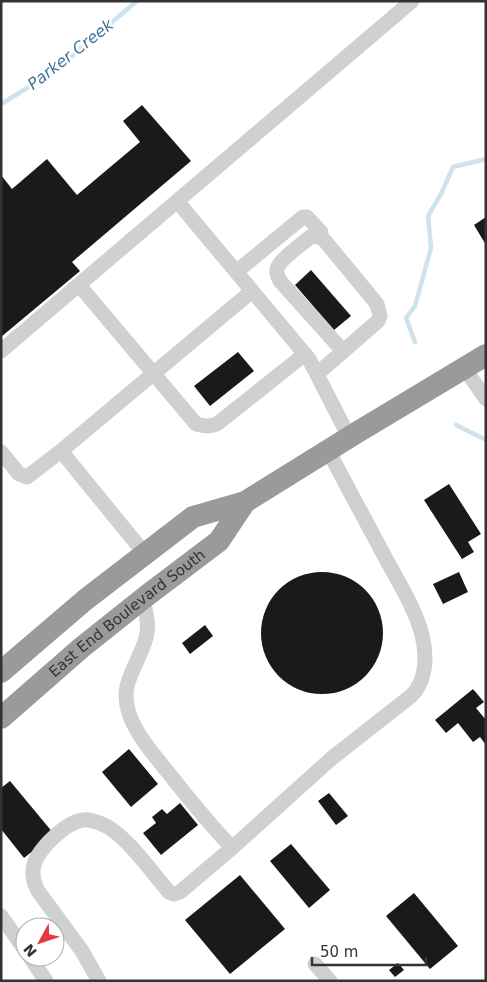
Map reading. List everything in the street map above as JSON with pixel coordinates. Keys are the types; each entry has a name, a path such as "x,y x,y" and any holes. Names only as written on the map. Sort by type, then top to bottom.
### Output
{"highway":[{"name":"East End Boulevard South","path":"1,672 78,606 193,518 245,502 486,355"},
{"name":"East End Boulevard South","path":"1,718 81,648 219,541 245,502"}],"street":[{"path":"1,351 412,1"},
{"path":"177,201 305,354 349,437"},
{"path":"236,272 303,217 307,217 321,232 320,237 378,304 380,316 378,321 317,374"},
{"path":"320,237 310,238 280,264 277,270 280,281 343,351"},
{"path":"79,285 196,424 210,426 217,424 305,354"},
{"path":"1,452 20,474 27,477 61,451 252,291"},
{"path":"464,368 486,399"},
{"path":"99,981 82,952 47,905 34,882 34,864 53,838 76,822 84,820 103,824 120,835 169,892 174,894 180,892 232,848 338,752 411,696 422,681 424,650 422,635 411,607 328,450"},
{"path":"61,451 145,554"},
{"path":"142,599 148,614 148,633 146,643 126,686 125,695 130,716 135,728 154,755 197,809 232,848"},
{"path":"1,916 15,936"},
{"path":"315,964 330,981"},
{"path":"37,967 46,981"}],"building":[{"path":"142,105 191,161 72,262 80,271 1,337 1,175 12,189 47,159 77,195 140,142 123,121"},
{"path":"486,217 486,245 474,225"},
{"path":"311,270 351,316 334,330 295,285"},
{"path":"238,352 254,371 210,406 194,386"},
{"path":"449,484 481,534 468,542 474,552 462,559 424,500"},
{"path":"322,572 345,576 365,590 379,610 383,633 379,656 365,676 345,690 322,694 299,690 279,676 265,656 261,633 265,610 279,590 299,576"},
{"path":"459,572 468,592 443,604 433,584"},
{"path":"205,625 213,636 190,654 182,643"},
{"path":"473,689 484,702 476,708 486,720 486,745 480,737 473,742 458,723 446,733 435,720"},
{"path":"129,749 158,784 131,807 102,772"},
{"path":"10,781 54,834 24,858 1,829 1,788"},
{"path":"329,793 348,816 336,825 318,801"},
{"path":"180,803 198,825 161,855 143,833 156,823 152,817 162,809 167,814"},
{"path":"291,844 330,890 309,908 270,861"},
{"path":"240,875 285,929 230,974 185,920"},
{"path":"414,893 458,946 430,969 386,916"},
{"path":"398,963 404,970 395,977 389,970"}],"waterway":[{"name":"Parker Creek","path":"1,104 53,72 137,1"},
{"path":"415,342 406,318 415,306 431,248 428,216 441,194 453,167 486,159"},
{"path":"456,425 486,440"}]}
